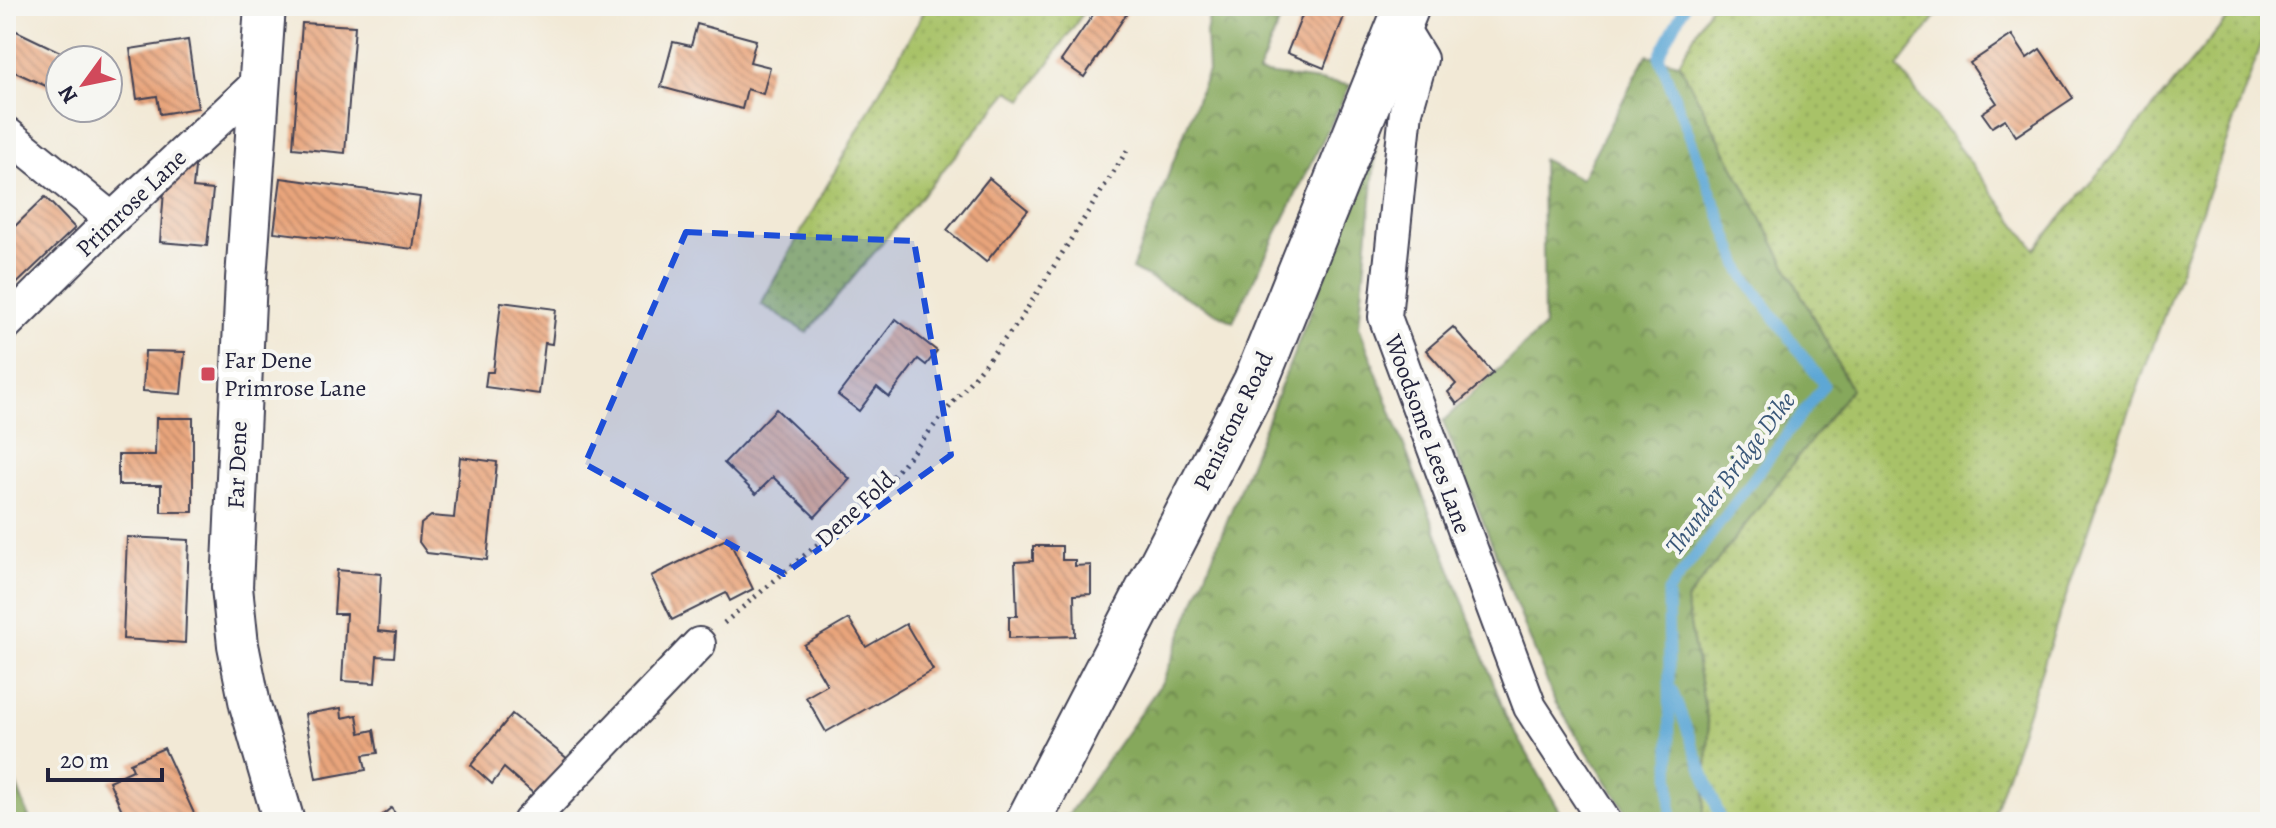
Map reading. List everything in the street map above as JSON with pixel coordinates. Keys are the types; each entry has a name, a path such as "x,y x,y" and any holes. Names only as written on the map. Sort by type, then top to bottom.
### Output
{"highway":[{"name":"Penistone Road","path":"1028,822 1256,381 1413,12"}],"street":[{"name":"Far Dene","path":"265,6 258,83 232,587 238,645 250,705 284,822"},
{"name":"Woodsome Lees Lane","path":"1413,12 1421,59 1406,111 1385,317 1530,707 1605,822"},
{"name":"Primrose Lane","path":"6,324 112,219 258,83"},
{"path":"10,142 112,219"},
{"path":"529,822 699,644"}],"path":[{"name":"Dene Fold","path":"699,644 881,491 1018,323 1128,149"}],"highlighted area":[{"path":"686,232 914,241 951,455 784,574 585,464"}],"green space":[{"path":"927,6 1088,6 1023,100 1009,91 807,333 761,304"},
{"path":"1211,6 1286,6 1258,73 1350,85 1233,322 1132,269 1208,71 1206,33"},
{"path":"1710,6 1944,6 1898,67 2035,249 2238,6 2270,6 2269,23 2103,485 1991,822 1703,822 1709,732 1686,601 1851,389 1679,63"},
{"path":"1647,55 1679,63 1851,389 1686,601 1709,732 1703,822 1633,822 1555,702 1443,421 1544,327 1542,159 1581,179"},
{"path":"1376,148 1359,326 1506,716 1566,822 1063,822 1163,681"},
{"path":"6,758 31,822 6,822"}],"building":[{"path":"1099,6 1132,6 1084,77 1061,61"},
{"path":"1306,6 1348,6 1324,68 1287,53"},
{"path":"302,23 355,26 345,153 293,148"},
{"path":"697,24 756,40 750,62 770,67 763,94 747,89 742,109 661,87 673,42 691,46"},
{"path":"6,26 44,44 44,85 6,68"},
{"path":"2012,35 2027,58 2040,49 2073,98 2016,136 2005,119 1992,127 1982,113 1997,103 1970,63"},
{"path":"188,40 198,108 160,114 157,96 137,99 130,49"},
{"path":"196,157 193,188 213,190 207,246 160,242 164,191"},
{"path":"281,178 420,197 413,249 274,232"},
{"path":"989,178 1028,210 986,262 947,230"},
{"path":"45,197 75,228 6,294 6,235"},
{"path":"501,302 556,309 552,344 545,343 539,394 485,387 487,372 493,372"},
{"path":"896,319 937,351 926,365 918,359 889,397 877,387 859,411 838,395"},
{"path":"1453,327 1493,373 1457,404 1448,392 1456,384 1426,350"},
{"path":"145,351 185,352 181,394 143,391"},
{"path":"776,409 850,479 815,517 773,477 756,494 724,463"},
{"path":"156,418 193,418 193,512 161,512 161,485 118,485 118,455 155,455"},
{"path":"460,457 497,462 487,560 427,553 419,542 421,524 431,516 454,518"},
{"path":"127,537 189,540 185,643 123,639"},
{"path":"728,538 753,589 730,601 726,593 672,620 651,576"},
{"path":"1033,546 1062,546 1062,560 1075,560 1075,566 1091,565 1091,594 1074,595 1075,636 1009,638 1009,616 1017,616 1015,562 1033,561"},
{"path":"337,570 381,574 378,631 396,633 394,657 377,656 375,683 342,681 346,614 334,614"},
{"path":"849,619 866,647 906,624 933,670 826,732 806,697 827,685 804,645"},
{"path":"341,708 342,718 357,715 360,733 374,730 378,753 363,755 366,770 316,779 305,714"},
{"path":"512,714 574,764 542,801 504,768 492,784 471,765"},
{"path":"164,748 198,822 155,822 151,813 127,822 109,781 133,770 130,763"},
{"path":"391,808 402,822 374,822"}],"waterway":[{"name":"Thunder Bridge Dike","path":"1671,822 1668,592 1824,385 1742,273 1659,56 1685,6"},
{"path":"1672,690 1721,819 1725,822"}],"place":[{"name":"Far Dene Primrose Lane","path":"208,374"}]}
